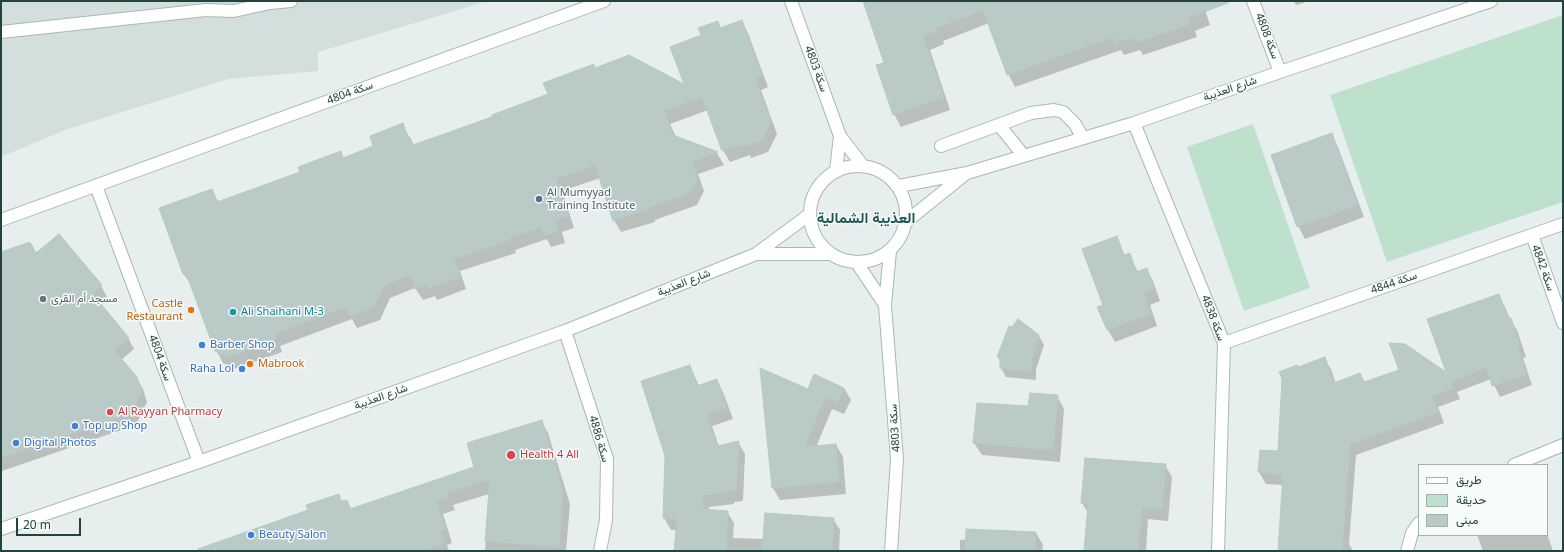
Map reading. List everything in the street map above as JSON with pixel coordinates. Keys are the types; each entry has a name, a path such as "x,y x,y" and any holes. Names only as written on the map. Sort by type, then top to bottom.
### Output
{"street":[{"path":"1,32 206,10 234,11 270,3 291,1"},
{"name":"سكة 4804","path":"1,220 604,1"},
{"name":"سكة 4803","path":"791,1 840,136 863,166"},
{"name":"سكة 4808","path":"1253,1 1280,72"},
{"name":"شارع العذيبة","path":"899,186 967,173 1134,123 1491,1"},
{"path":"941,146 1031,113 1054,110 1063,112 1075,124 1083,138"},
{"name":"سكة 4838","path":"1134,123 1224,343 1218,551"},
{"path":"999,125 1024,156"},
{"name":"سكة 4803","path":"836,171 840,136"},
{"path":"863,166 877,169 889,176 899,186 906,203 907,221 904,232 890,251 880,258 869,262 857,263 843,260 830,254 821,246 811,225 810,214 812,201 817,189 825,179 836,171 844,168 863,166"},
{"name":"شارع العذيبة","path":"907,221 967,173"},
{"name":"سكة 4804","path":"96,186 199,462"},
{"name":"شارع العذيبة","path":"1,529 199,462 565,331 756,254 810,214"},
{"name":"سكة 4844","path":"1224,343 1563,224"},
{"name":"سكة 4842","path":"1532,235 1563,323"},
{"name":"سكة 4803","path":"890,251 885,305 897,459 891,551"},
{"name":"شارع العذيبة","path":"756,254 830,254"},
{"name":"سكة 4803","path":"857,263 885,305"},
{"name":"سكة 4886","path":"565,331 607,459 606,520 600,551"},
{"path":"1516,464 1563,445"},
{"path":"1407,551 1412,533 1418,524"}],"shaded area":[{"path":"1,1 488,1 318,52 318,71 228,79 65,130 1,157"}],"green space":[{"path":"1563,15 1563,202 1387,262 1330,95"},
{"path":"1253,124 1310,288 1244,311 1187,147"}],"building":[{"path":"863,1 1228,1 1228,3 1188,18 1190,24 1135,43 1133,37 1115,43 1113,37 1007,75 983,10 936,28 937,31 923,36 944,97 893,115 876,65 884,63"},
{"path":"742,20 762,75 755,78 771,121 762,140 743,147 742,144 722,151 702,97 664,111 673,135 718,152 692,162 698,179 690,193 613,221 595,165 556,179 568,216 555,220 559,230 544,236 541,227 509,238 510,240 454,259 460,277 429,288 428,284 415,289 410,275 384,286 373,308 349,316 346,307 274,334 276,339 227,357 215,351 186,273 183,274 159,208 212,189 217,202 300,172 298,167 341,151 343,158 373,146 370,136 403,123 408,138 410,137 413,145 492,117 492,115 548,94 543,83 594,64 595,68 629,55 684,84 670,47 701,35 698,28 718,21 720,28"},
{"path":"1332,133 1358,205 1297,227 1271,155"},
{"path":"59,234 102,285 92,293 129,338 114,350 137,377 142,391 130,414 1,458 1,252 30,242 36,253"},
{"path":"1117,236 1124,255 1130,253 1136,272 1147,268 1154,289 1144,293 1151,314 1107,330 1097,307 1103,305 1082,249"},
{"path":"1499,294 1508,319 1511,318 1520,346 1517,347 1527,374 1492,386 1486,368 1451,381 1454,388 1432,396 1439,412 1350,444 1342,551 1278,551 1283,474 1258,472 1260,450 1278,451 1282,379 1279,372 1325,357 1334,383 1360,373 1364,382 1399,370 1389,343 1405,344 1446,372 1427,319"},
{"path":"1018,319 1039,335 1032,359 1031,372 1000,368 1000,359 997,357 1009,326 1012,327"},
{"path":"690,365 697,386 717,379 727,408 706,414 717,446 739,441 736,490 703,495 703,509 728,511 726,551 674,551 677,519 663,518 665,456 641,381"},
{"path":"760,368 808,389 814,374 844,388 837,403 825,397 804,447 836,444 839,482 772,488"},
{"path":"1030,393 1058,395 1053,450 973,443 977,403 1028,406"},
{"path":"542,420 563,491 559,547 485,541 490,479 447,493 449,498 436,502 446,530 441,532 445,543 421,551 198,551 198,549 308,510 306,505 339,494 341,501 347,500 350,509 474,467 467,443"},
{"path":"1085,458 1166,464 1162,509 1142,508 1138,551 1084,551 1088,504 1081,503"},
{"path":"765,513 834,518 832,551 762,551"},
{"path":"966,529 1036,532 1035,551 965,551"}],"place":[{"name":"Al Mumyyad Training Institute","path":"539,199"},
{"name":"مسجد أم القرى","path":"43,299"},
{"name":"Castle Restaurant","path":"191,310"},
{"name":"Ali Shaihani M-3","path":"233,312"},
{"name":"Barber Shop","path":"202,345"},
{"name":"Mabrook","path":"250,364"},
{"name":"Raha Lol","path":"242,369"},
{"name":"Al Rayyan Pharmacy","path":"110,412"},
{"name":"Top up Shop","path":"75,426"},
{"name":"Digital Photos","path":"16,443"},
{"name":"Health 4 All","path":"511,455"},
{"name":"Beauty Salon","path":"251,535"}],"district":[{"name":"العذيبة الشمالية","path":"866,219"}]}
